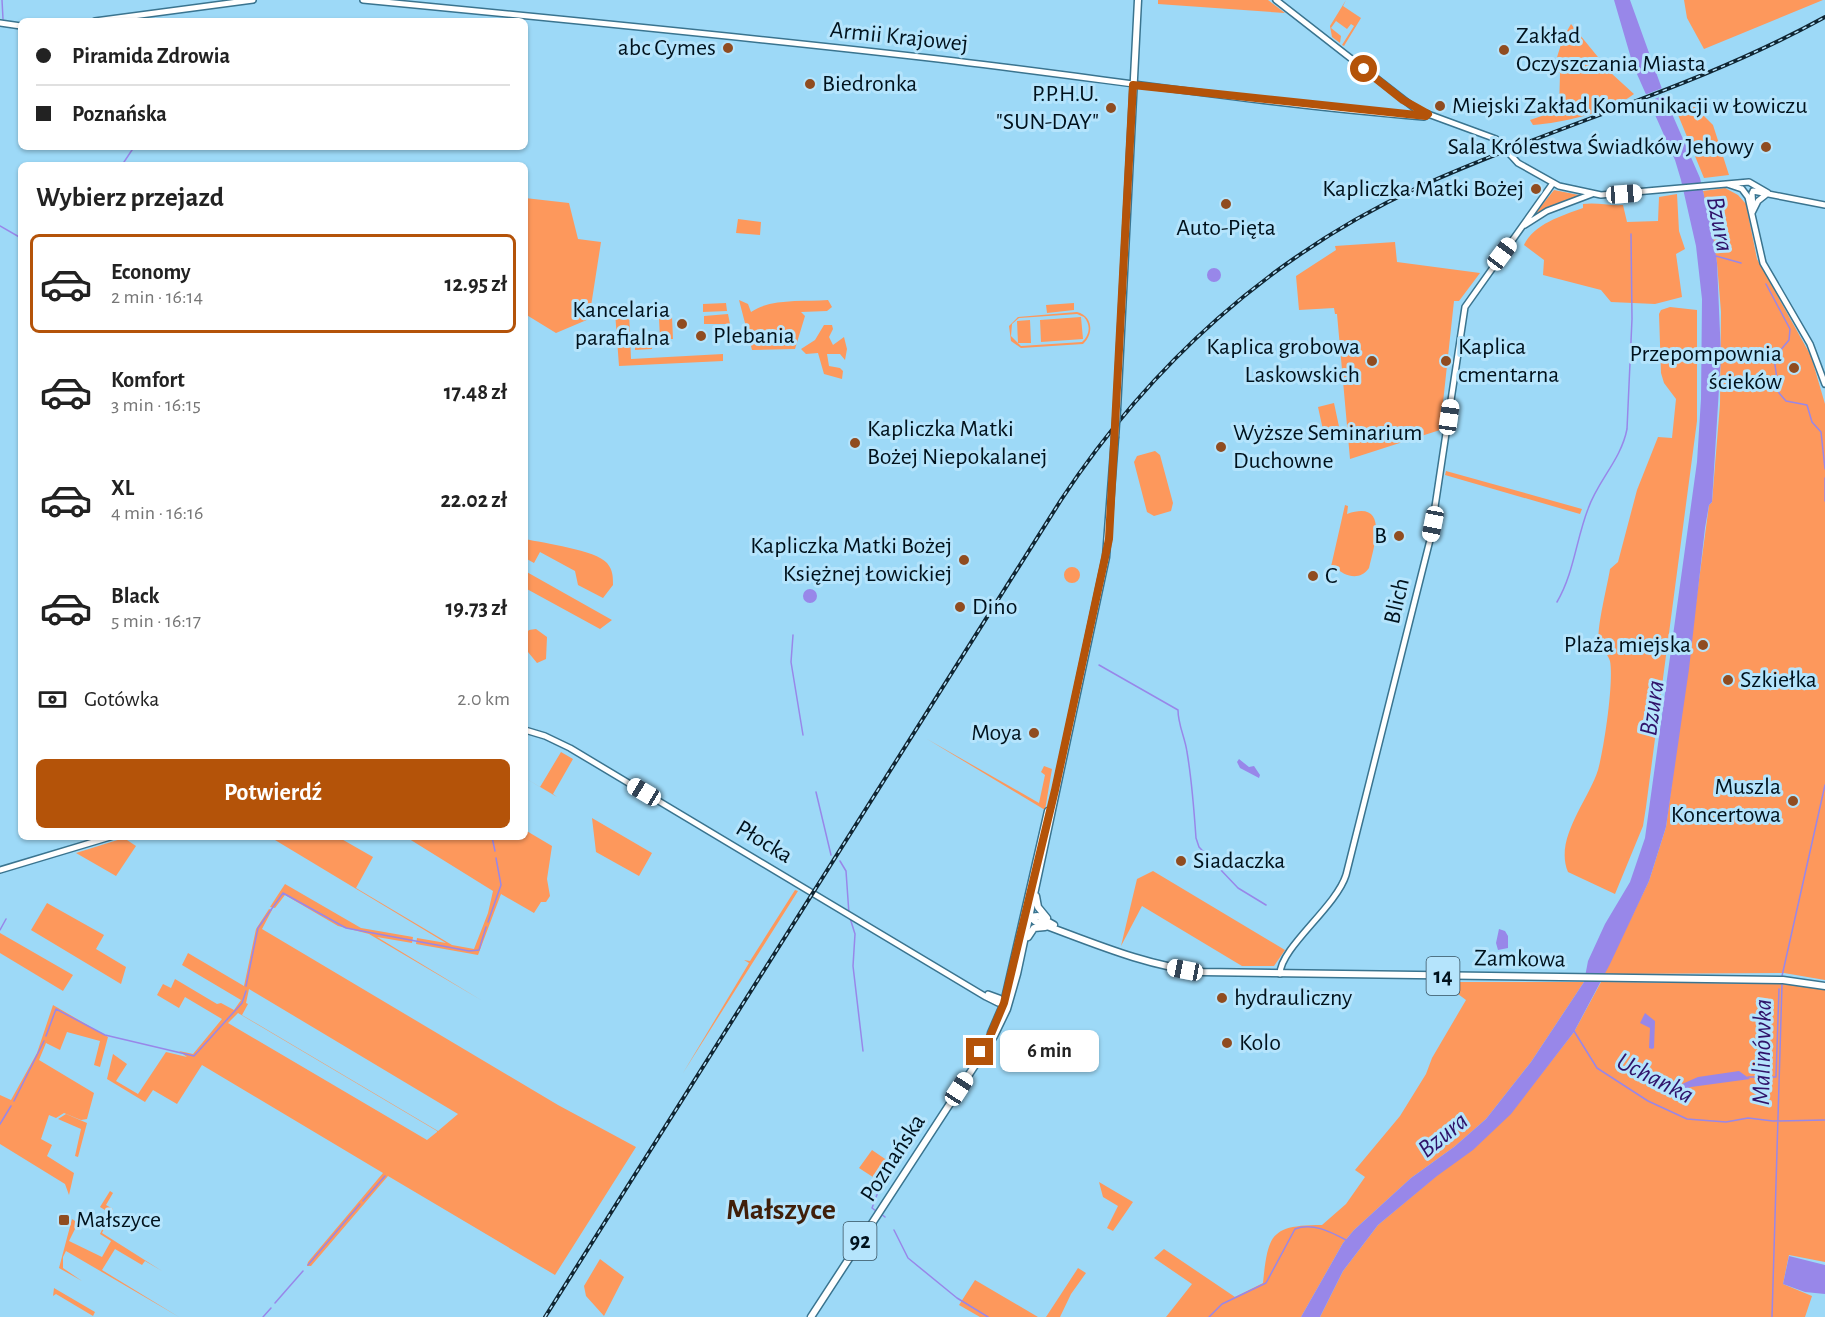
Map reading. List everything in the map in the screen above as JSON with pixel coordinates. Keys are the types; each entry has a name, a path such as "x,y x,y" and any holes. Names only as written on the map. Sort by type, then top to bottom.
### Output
{"main road":[{"name":"92","path":"1133,85 1138,0"},
{"name":"Poznańska","path":"965,1079 1001,1011 1023,945 1109,539 1133,85"},
{"name":"Poznańska","path":"811,1317 1003,1018 1006,991 1027,896 1055,790"},
{"name":"Zamkowa","path":"1035,891 1040,912 1055,927"},
{"name":"Poznańska","path":"1027,896 1029,916"},
{"name":"Zamkowa","path":"1029,916 1036,922 1055,927 1130,957 1185,970 1280,974 1783,980 1825,986"},
{"path":"1022,923 1029,916"},
{"path":"1023,945 1034,928 1055,927"}],"street":[{"path":"118,18 253,0"},
{"name":"Armii Krajowej","path":"363,0 926,58 1377,113 1424,117 1428,114"},
{"path":"1276,0 1399,97 1428,114 1496,139 1516,161 1553,183 1592,194 1665,191 1726,184 1825,205"},
{"path":"1,24 18,26"},
{"name":"Blich","path":"1280,974 1284,960 1344,883 1430,540 1464,311 1472,294 1531,218 1553,183"},
{"path":"1748,189 1763,263 1814,351 1825,384"},
{"path":"1752,213 1758,201 1768,193"},
{"path":"1531,218 1592,194"},
{"name":"Płocka","path":"528,731 570,748 981,992 1004,1002"},
{"path":"0,870 100,840"},
{"path":"991,995 1006,991"},
{"name":"Płocka","path":"981,992 1004,1002"}],"shaded area":[{"path":"1158,0 1268,0 1285,13 1158,4"},
{"path":"1346,0 1343,6 1361,18 1344,46 1342,45 1354,26 1351,24 1347,29 1336,21 1331,28 1341,36 1340,43 1332,37 1330,26"},
{"path":"1614,0 1630,0 1666,100 1700,178 1717,263 1721,356 1712,502 1709,505 1705,528 1689,669 1666,827 1649,881 1610,964 1574,1032 1511,1114 1473,1150 1437,1176 1378,1225 1343,1271 1320,1317 1301,1317 1343,1243 1354,1230 1411,1178 1454,1147 1486,1119 1531,1062 1584,982 1588,961 1605,924 1630,882 1645,838 1697,462 1701,399 1702,299 1696,246 1681,180 1675,160 1633,65"},
{"path":"1684,0 1823,0 1704,49 1687,18"},
{"path":"1571,24 1611,73 1634,94 1613,106 1586,116 1533,125 1530,120 1559,110 1560,73 1553,70 1563,38"},
{"path":"1691,103 1713,125 1729,175 1704,178 1676,110 1679,106"},
{"path":"1725,188 1738,195 1746,204 1757,259 1811,356 1825,404 1825,980 1784,973 1604,974 1649,881 1666,827 1709,505 1712,502 1720,404 1721,312 1717,263 1703,191"},
{"path":"1554,190 1584,196 1556,204 1534,215"},
{"path":"1677,194 1679,231 1685,249 1676,254 1682,297 1655,304 1611,302 1601,290 1543,275 1544,260 1524,245 1534,231 1541,226 1583,208 1583,204 1623,205 1627,222 1658,221 1659,197"},
{"path":"528,198 569,203 578,239 601,242 589,319 556,333 528,316"},
{"path":"738,219 761,222 760,235 736,233"},
{"path":"1395,242 1397,262 1480,273 1459,301 1454,301 1440,430 1350,459 1337,314 1334,308 1299,310 1296,276 1336,250 1335,246"},
{"path":"1211,268 1217,268 1221,275 1217,282 1211,282 1207,278 1207,272"},
{"path":"739,300 748,304 751,312 768,304 788,302 828,300 832,307 827,311 801,312 805,316 795,349 752,350"},
{"path":"726,303 727,311 703,312 703,304"},
{"path":"1074,303 1074,310 1047,313 1046,305"},
{"path":"1670,307 1697,310 1697,421 1643,826 1615,894 1568,872 1565,846 1574,820 1598,770 1605,732 1611,671 1610,661 1600,644 1599,635 1610,569 1618,562 1637,490 1658,437 1672,438 1676,399 1664,383 1661,373 1659,314 1661,310"},
{"path":"615,312 629,312 631,359 723,354 723,361 619,366"},
{"path":"1077,312 1086,317 1089,321 1090,331 1083,344 1021,348 1011,341 1009,326 1018,317","holes":["1077,314 1084,317 1089,330 1082,342 1021,346 1011,336 1012,324 1019,318"]},
{"path":"728,314 730,324 704,324 704,316"},
{"path":"672,317 673,339 660,339 659,318"},
{"path":"1081,317 1083,339 1041,342 1040,320"},
{"path":"1030,320 1031,343 1018,343 1017,321"},
{"path":"824,325 832,325 833,329 829,337 833,345 844,337 847,349 845,360 840,354 827,354 829,366 840,368 843,371 842,379 824,374 818,353 806,354 801,349 815,340"},
{"path":"652,339 652,349 635,350 635,340"},
{"path":"1334,403 1341,436 1325,439 1318,407"},
{"path":"1155,451 1160,455 1173,503 1171,511 1154,516 1147,512 1134,462 1137,456"},
{"path":"1446,471 1582,509 1580,514 1445,475"},
{"path":"1345,505 1348,506 1347,514 1360,511 1369,513 1376,527 1369,568 1357,576 1343,573 1335,567 1333,572 1330,571"},
{"path":"528,540 592,554 607,563 613,576 613,585 603,598 578,585 575,571 540,552 534,563 528,560"},
{"path":"1069,567 1075,567 1080,575 1078,581 1069,583 1064,578 1064,572"},
{"path":"528,573 612,620 600,629 528,590"},
{"path":"810,589 815,591 817,596 815,601 810,603 805,601 803,596 805,591"},
{"path":"536,629 547,637 546,659 537,663 528,652 529,630"},
{"path":"927,739 1039,803 1045,775 1041,772 1044,766 1052,769 1045,810"},
{"path":"561,752 573,759 553,794 557,797 540,787"},
{"path":"1239,759 1249,767 1254,766 1260,775 1259,778 1240,768 1237,762"},
{"path":"592,818 652,853 639,876 596,852"},
{"path":"528,832 552,846 547,879 550,896 546,902 541,902 534,913 501,894 478,955 416,944 417,938 446,943 275,840 343,840 373,857 356,888 452,945 474,949 488,913 493,891 411,840 528,840"},
{"path":"118,840 127,840 136,846 116,876 76,853"},
{"path":"1153,871 1285,950 1274,966 1242,966 1142,906 1121,946 1137,879"},
{"path":"285,884 361,928 413,937 412,943 377,937 481,1000 369,934 338,926 285,895 275,908 270,907"},
{"path":"795,890 798,891 683,1073 749,963 744,960 750,961"},
{"path":"47,903 104,935 96,949 126,967 121,984 31,930"},
{"path":"269,909 272,910 262,929 558,1105 636,1147 555,1275 388,1176 311,1266 307,1266 383,1173 202,1065 177,1104 153,1090 145,1102 107,1079 113,1054 127,1064 116,1081 138,1094 166,1052 187,1057 179,1051 193,1054 222,1019 185,997 179,1008 157,995 163,984 171,988 175,979 217,1004 221,1003 234,1010 241,1000 182,965 188,953 244,986 256,929","holes":["249,989 458,1114 438,1131 242,1015 248,1004 246,1003","238,1013 437,1131 437,1132 427,1140 228,1023"]},
{"path":"1499,929 1505,931 1508,936 1508,948 1498,950 1496,943"},
{"path":"0,933 73,975 63,991 0,953"},
{"path":"1442,982 1584,982 1531,1062 1486,1119 1454,1147 1411,1178 1343,1243 1301,1317 1166,1317 1192,1284 1154,1258 1164,1249 1235,1297 1263,1283 1267,1254 1275,1236 1292,1227 1322,1225 1346,1204 1365,1177 1355,1170 1400,1116 1426,1074 1432,1058 1466,1000"},
{"path":"1601,982 1784,984 1825,990 1825,1262 1789,1255 1783,1284 1812,1296 1805,1317 1320,1317 1343,1271 1378,1225 1510,1114 1574,1032"},
{"path":"53,1005 108,1037 100,1067 94,1065 100,1041 67,1032 60,1050 46,1043 39,1060 94,1093 87,1119 81,1120 64,1113 56,1118 49,1115 41,1139 52,1145 47,1156 74,1173 69,1195 65,1184 0,1144 0,1095 11,1100 37,1053"},
{"path":"1645,1013 1655,1021 1654,1048 1652,1049 1649,1048 1650,1028 1640,1023"},
{"path":"1739,1071 1750,1079 1691,1087 1682,1090 1679,1099 1673,1098 1673,1088 1698,1077"},
{"path":"66,1114 87,1123 78,1157 75,1156 81,1129 58,1119"},
{"path":"872,1150 891,1163 879,1181 859,1168"},
{"path":"1099,1182 1133,1202 1113,1231 1107,1228 1118,1206 1103,1197"},
{"path":"110,1191 113,1193 106,1205 113,1209 102,1233 162,1271 145,1261 142,1265 115,1249 102,1270 179,1317 66,1251 63,1257 63,1268 82,1281 59,1268 72,1219 78,1223 69,1241 102,1257 111,1241 100,1234 110,1213 100,1207"},
{"path":"1789,1256 1825,1265 1825,1294 1805,1292 1783,1284"},
{"path":"600,1259 624,1277 604,1316 586,1296 584,1286"},
{"path":"1078,1268 1086,1273 1071,1294 1060,1317 1046,1317"},
{"path":"975,1280 1038,1317 980,1317 959,1305"},
{"path":"54,1288 95,1312 93,1316 56,1294 53,1296"}],"pier":[{"path":"1665,87 1667,94 1645,103 1642,96"}],"waterway":[{"path":"2,0 3,19"},
{"path":"124,162 132,150"},
{"path":"0,226 18,236"},
{"path":"1557,602 1567,580 1592,499 1620,451 1627,429 1632,319 1631,234"},
{"name":"Malinówka","path":"1716,256 1741,263"},
{"name":"Malinówka","path":"1766,284 1790,329 1789,340 1774,358 1779,393 1786,401 1807,405 1812,422 1821,432 1825,469"},
{"name":"Malinówka","path":"1825,478 1825,501"},
{"path":"793,635 791,662 803,735"},
{"path":"1099,665 1178,710 1189,763 1196,838 1199,847 1238,888 1266,905"},
{"name":"Malinówka","path":"1782,976 1825,785"},
{"path":"816,792 831,855"},
{"path":"493,840 495,851"},
{"path":"488,922 501,885 496,858"},
{"path":"840,861 846,871 849,914"},
{"path":"246,986 258,928 283,893 346,928 469,951 479,950 486,927"},
{"path":"850,918 855,934 853,966 863,1051"},
{"path":"0,930 6,919"},
{"path":"1772,1317 1782,984"},
{"name":"Malinówka","path":"1748,1077 1776,1077 1779,989"},
{"path":"46,1036 56,1009 105,1035 194,1056 242,1003 246,991"},
{"name":"Uchanka","path":"1574,1031 1597,1068 1648,1101 1687,1119 1726,1122 1748,1118 1773,1121 1825,1120"},
{"path":"14,1101 44,1041"},
{"path":"0,1124 11,1106"},
{"path":"363,1201 385,1176"},
{"path":"876,1211 872,1208 878,1192"},
{"path":"308,1265 360,1204"},
{"path":"880,1213 885,1217"},
{"path":"1209,1317 1222,1304 1266,1283 1295,1229 1315,1227 1346,1240"},
{"path":"894,1230 908,1258 957,1298 988,1317"},
{"path":"275,1303 303,1271"},
{"path":"263,1317 271,1308"}],"railway":[{"path":"545,1317 1061,500 1096,451 1174,360 1218,318 1264,280 1365,214 1470,165 1726,65 1825,17"}],"place":[{"name":"abc Cymes","path":"728,48"},
{"name":"Zakład Oczyszczania Miasta","path":"1504,50"},
{"name":"Biedronka","path":"810,84"},
{"name":"Miejski Zakład Komunikacji w Łowiczu","path":"1440,106"},
{"name":"P.P.H.U. \"SUN-DAY\"","path":"1111,108"},
{"name":"Sala Królestwa Świadków Jehowy","path":"1766,147"},
{"name":"Kapliczka Matki Bożej","path":"1536,189"},
{"name":"Auto-Pięta","path":"1226,204"},
{"name":"Kancelaria parafialna","path":"682,324"},
{"name":"Plebania","path":"701,336"},
{"name":"Kaplica grobowa Laskowskich","path":"1372,361"},
{"name":"Kaplica cmentarna","path":"1446,361"},
{"name":"Przepompownia ścieków","path":"1794,368"},
{"name":"Kapliczka Matki Bożej Niepokalanej","path":"855,443"},
{"name":"Wyższe Seminarium Duchowne","path":"1221,447"},
{"name":"B","path":"1399,536"},
{"name":"Kapliczka Matki Bożej Księżnej Łowickiej","path":"964,560"},
{"name":"C","path":"1313,576"},
{"name":"Dino","path":"960,607"},
{"name":"Plaża miejska","path":"1703,645"},
{"name":"Szkiełka","path":"1728,680"},
{"name":"Moya","path":"1034,733"},
{"name":"Muszla Koncertowa","path":"1793,801"},
{"name":"Siadaczka","path":"1181,861"},
{"name":"hydrauliczny","path":"1222,998"},
{"name":"Kolo","path":"1227,1043"},
{"name":"Małszyce","path":"64,1220"}],"district":[{"name":"Małszyce","path":"781,1210"}],"route":[{"path":"980,1052 991,1034 1004,1003 1035,862 1055,790 1109,539 1133,85 1377,113 1424,117 1428,114 1417,110 1364,69"}],"water label":[{"name":"Bzura","path":"1720,224"},
{"name":"Bzura","path":"1652,708"},
{"name":"Bzura","path":"1443,1135"}]}
